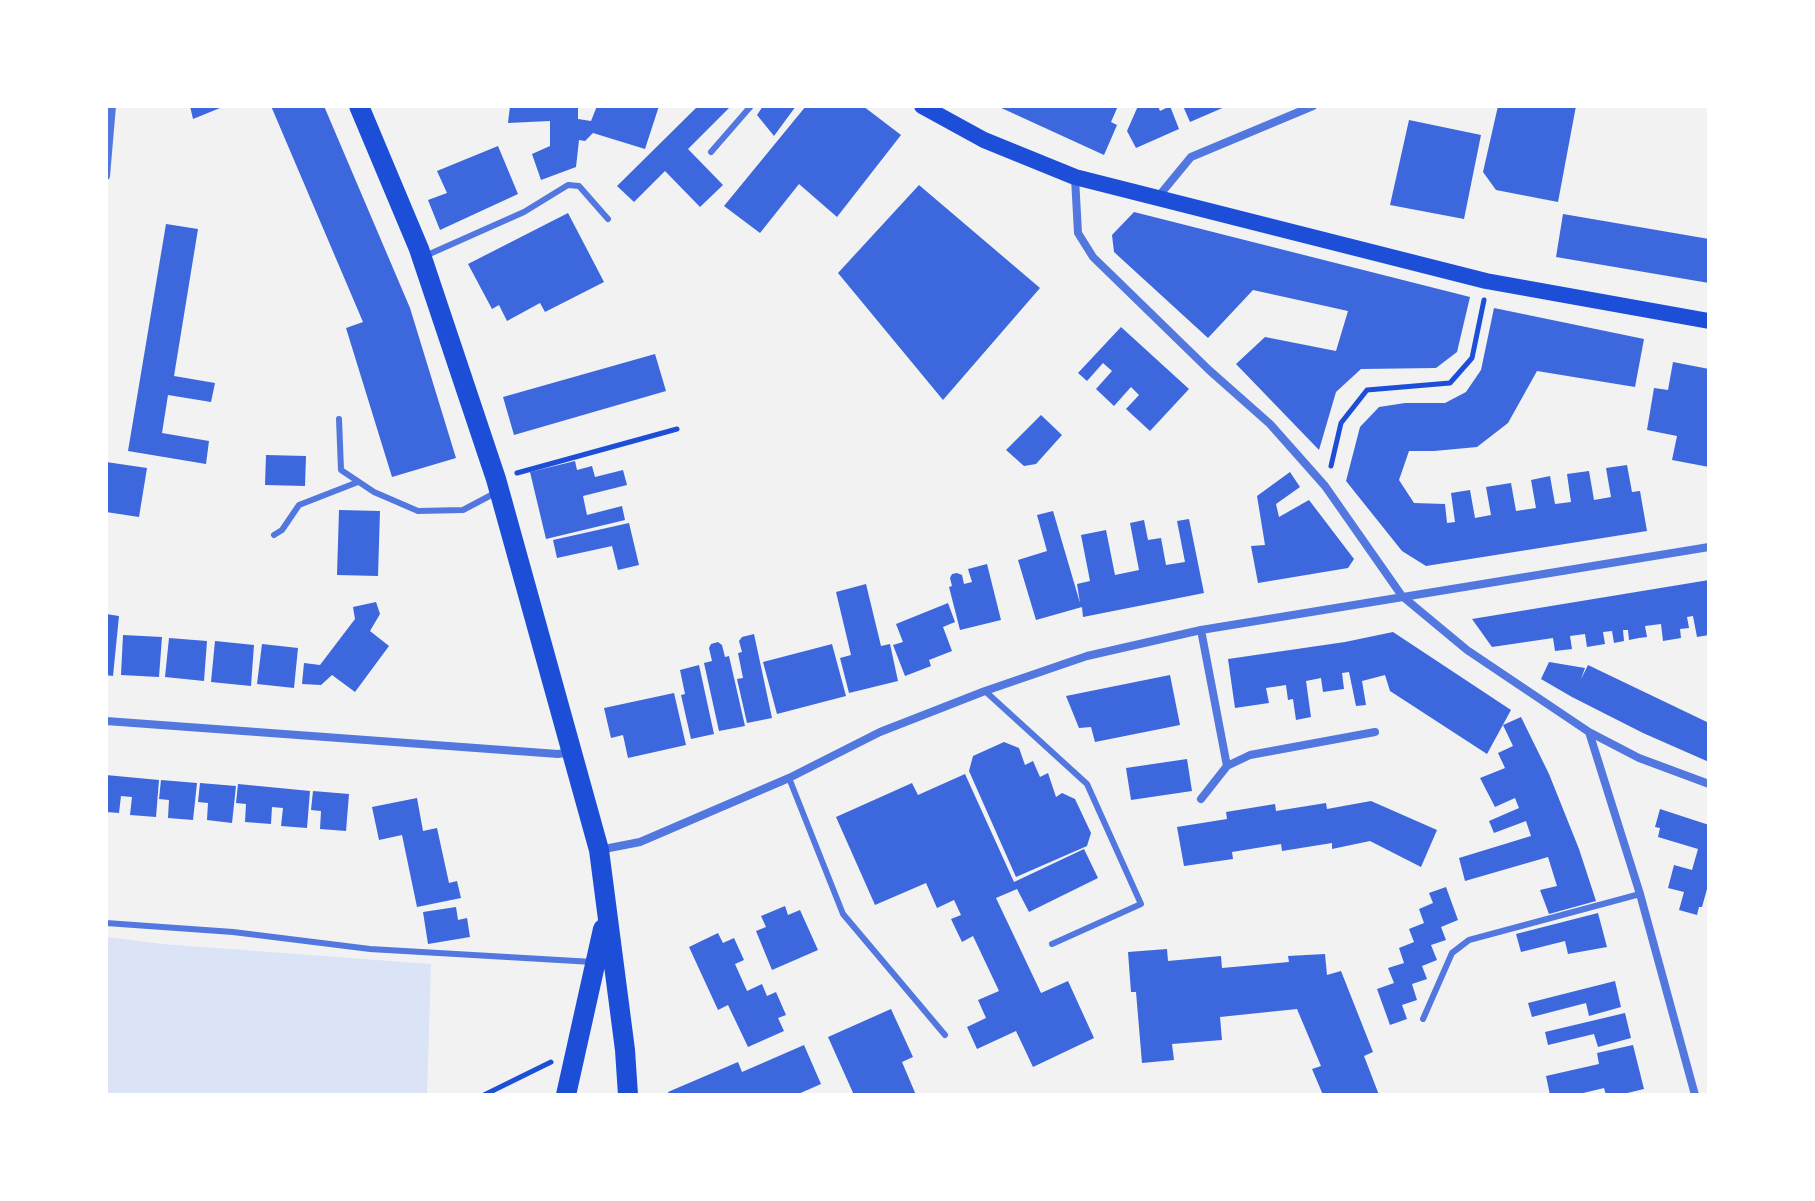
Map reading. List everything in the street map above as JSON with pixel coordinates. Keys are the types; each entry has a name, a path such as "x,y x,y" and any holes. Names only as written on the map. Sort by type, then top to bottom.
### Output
{"main road":[{"path":"359,106 422,258 498,485 599,850 628,1095"},
{"path":"922,106 984,140 1075,177 1486,281 1709,321"},
{"path":"566,1095 606,914"}],"street":[{"path":"106,176 112,106"},
{"path":"1157,197 1191,157 1313,106"},
{"path":"1075,177 1078,233 1093,257 1209,370 1270,424 1325,486 1402,596 1467,650 1589,732 1639,758 1709,784"},
{"path":"599,850 640,842 789,778 880,732 1087,656 1201,630 1709,547"},
{"path":"1201,630 1227,766"},
{"path":"106,721 558,754 572,752"},
{"path":"1201,799 1227,766 1250,755 1375,732"},
{"path":"1589,732 1640,894 1695,1095"}],"lane":[{"path":"711,152 751,106"},
{"path":"422,258 524,212 568,185 579,186 608,219"},
{"path":"339,419 341,470 358,482 418,511 463,510 498,485"},
{"path":"274,535 282,530 299,505 358,482"},
{"path":"985,691 1087,784 1141,904 1052,944"},
{"path":"789,778 843,914 945,1035"},
{"path":"1423,1019 1452,953 1469,940 1640,894"},
{"path":"106,923 233,932 370,949 597,962"}],"path":[{"path":"1325,486 1341,423 1367,390 1450,383 1472,358 1486,281"},
{"path":"498,485 677,429"},
{"path":"484,1095 551,1063 556,1049 577,1054"}],"shaded area":[{"path":"106,937 431,964 427,1095 106,1095"}],"building":[{"path":"190,106 225,106 193,119"},
{"path":"271,106 324,106 410,308 456,458 392,477 346,328 363,322"},
{"path":"510,106 578,106 578,119 591,121 597,106 659,106 645,149 593,133 585,141 579,140 576,167 541,180 532,154 550,146 550,121 508,123"},
{"path":"698,106 731,106 688,149 723,185 700,207 665,171 634,202 617,186"},
{"path":"763,106 796,106 774,136 757,115"},
{"path":"806,106 863,106 901,135 837,217 799,184 760,233 724,206"},
{"path":"997,106 1118,106 1111,122 1117,125 1104,155"},
{"path":"1138,106 1158,106 1160,111 1170,106 1179,129 1136,148 1127,131"},
{"path":"1183,106 1227,106 1190,122"},
{"path":"1498,106 1576,106 1558,202 1496,190 1483,172"},
{"path":"1409,120 1481,135 1464,219 1390,205"},
{"path":"498,146 518,194 440,230 428,200 447,193 437,171"},
{"path":"919,185 1040,288 943,400 838,273"},
{"path":"1134,212 1470,297 1457,352 1436,368 1361,369 1336,392 1319,450 1236,364 1265,337 1336,351 1348,311 1253,290 1208,338 1114,252 1112,235"},
{"path":"568,213 604,282 545,312 540,303 507,321 499,305 492,309 468,264"},
{"path":"1563,214 1709,239 1709,283 1556,257"},
{"path":"166,224 198,229 174,376 215,383 211,402 168,395 162,433 209,441 206,464 128,451"},
{"path":"1494,308 1644,339 1635,387 1537,371 1508,423 1477,447 1409,451 1399,480 1414,503 1445,504 1447,523 1455,522 1451,493 1470,490 1475,518 1491,515 1486,487 1511,483 1516,511 1536,508 1531,480 1550,476 1555,504 1571,502 1567,474 1589,471 1594,500 1611,497 1606,468 1627,465 1632,492 1640,491 1647,531 1426,566 1402,551 1346,481 1360,427 1379,407 1405,403 1445,403 1466,392 1481,370"},
{"path":"1121,327 1189,389 1150,431 1126,409 1139,395 1131,387 1114,406 1096,389 1112,371 1103,363 1087,381 1078,373"},
{"path":"655,354 666,391 514,435 503,397"},
{"path":"1673,362 1709,369 1709,467 1672,460 1677,436 1647,430 1654,388 1668,390"},
{"path":"1041,415 1062,435 1036,464 1024,466 1006,450"},
{"path":"266,455 306,456 305,486 265,485"},
{"path":"575,461 577,470 592,466 595,477 623,470 627,485 583,496 587,515 622,506 625,520 546,539 530,472"},
{"path":"106,462 147,468 139,517 106,512"},
{"path":"1290,472 1300,487 1276,504 1279,517 1309,500 1354,559 1348,568 1258,583 1251,546 1265,545 1257,496"},
{"path":"339,510 380,511 378,576 337,575"},
{"path":"1053,511 1080,603 1077,584 1090,581 1081,535 1106,530 1115,575 1139,570 1130,523 1144,520 1148,540 1161,538 1166,565 1185,562 1177,521 1189,519 1204,593 1083,617 1082,607 1036,620 1018,560 1047,551 1037,515"},
{"path":"629,523 639,565 618,570 612,546 557,558 553,540"},
{"path":"987,564 1001,620 960,630 949,587 952,586 950,578 957,573 962,575 964,584 972,582 968,569"},
{"path":"1709,580 1709,635 1697,637 1693,616 1687,617 1689,628 1680,629 1681,638 1663,641 1661,624 1645,626 1647,637 1629,640 1628,630 1623,630 1624,641 1614,643 1612,631 1603,632 1605,644 1587,647 1585,634 1570,636 1572,649 1555,651 1553,638 1492,647 1472,619"},
{"path":"866,584 881,646 890,644 898,681 849,693 840,658 851,655 836,592"},
{"path":"376,602 380,614 370,631 389,646 355,692 332,675 321,685 302,684 304,663 320,665 355,619 353,607"},
{"path":"948,603 955,622 943,627 952,651 929,660 931,666 905,676 893,645 903,642 896,624"},
{"path":"106,614 119,616 113,676 106,675"},
{"path":"1393,632 1511,710 1487,754 1390,691 1385,675 1362,681 1366,705 1356,706 1349,672 1342,673 1344,689 1323,692 1321,678 1306,681 1311,717 1296,720 1293,699 1288,700 1286,685 1266,688 1269,703 1235,708 1228,659"},
{"path":"754,634 772,718 747,723 737,679 743,678 738,653 742,652 739,641 742,637"},
{"path":"123,635 162,637 159,677 121,675"},
{"path":"169,638 207,641 204,681 165,677"},
{"path":"215,641 254,645 251,686 211,682"},
{"path":"718,642 725,657 729,656 745,726 719,731 704,663 712,661 709,648"},
{"path":"262,644 298,648 294,688 257,684"},
{"path":"832,644 846,696 777,714 763,662"},
{"path":"1549,662 1585,668 1581,679 1588,665 1709,723 1709,762 1643,733 1541,679"},
{"path":"699,665 714,734 691,739 681,695 685,694 680,670"},
{"path":"1170,675 1180,725 1095,742 1091,727 1079,728 1066,696"},
{"path":"674,693 686,745 628,758 623,735 611,738 604,708"},
{"path":"1521,717 1549,774 1596,901 1549,914 1540,890 1557,886 1548,857 1465,881 1459,858 1531,836 1526,821 1494,833 1489,821 1519,808 1515,798 1495,807 1480,778 1505,768 1498,753 1513,746 1503,725"},
{"path":"1004,742 1019,748 1025,765 1033,761 1040,777 1048,773 1056,797 1062,793 1075,799 1091,833 1087,846 1016,877 969,771 973,756"},
{"path":"1187,759 1192,791 1131,800 1126,768"},
{"path":"965,774 1014,882 1084,849 1098,878 1029,912 1017,889 996,898 1041,993 1068,981 1094,1038 1033,1067 1016,1031 977,1049 967,1027 986,1018 978,1000 999,991 973,936 962,942 951,919 961,915 954,900 937,908 926,883 875,905 836,817 912,783 918,795"},
{"path":"106,775 159,780 156,817 130,815 132,797 121,796 119,813 106,812"},
{"path":"161,780 197,783 193,820 168,818 169,800 159,799"},
{"path":"200,783 236,786 232,823 207,820 208,803 198,802"},
{"path":"238,784 310,791 307,828 281,826 283,808 272,807 271,824 245,822 246,804 236,803"},
{"path":"313,791 349,794 346,831 320,829 321,811 311,810"},
{"path":"417,798 423,831 437,828 449,883 457,881 461,898 417,907 402,835 379,840 372,807"},
{"path":"1371,801 1437,830 1421,867 1370,841 1332,849 1332,843 1282,851 1281,844 1232,852 1233,859 1184,866 1177,827 1227,819 1226,812 1275,804 1276,811 1326,803 1327,809"},
{"path":"1660,809 1709,825 1709,882 1697,915 1679,910 1684,892 1668,888 1674,865 1692,870 1698,849 1658,837 1660,828 1655,827"},
{"path":"1446,887 1458,920 1441,927 1446,940 1431,945 1437,960 1422,966 1427,979 1412,984 1417,1000 1402,1005 1407,1019 1390,1025 1377,989 1394,983 1388,968 1404,963 1399,948 1414,942 1409,929 1424,923 1419,909 1433,903 1429,893"},
{"path":"785,906 788,915 800,910 818,950 772,970 756,931 766,927 761,916"},
{"path":"456,907 458,920 467,918 470,937 428,944 423,912"},
{"path":"1598,913 1607,947 1568,954 1565,941 1521,952 1516,934"},
{"path":"718,933 723,943 734,938 744,960 735,964 747,991 762,984 767,996 776,992 786,1015 778,1018 784,1031 748,1047 728,1005 718,1010 689,947"},
{"path":"1167,949 1168,961 1221,956 1222,968 1289,962 1288,956 1325,954 1327,975 1341,971 1373,1052 1364,1056 1379,1095 1323,1095 1312,1069 1321,1066 1297,1009 1220,1017 1222,1040 1172,1044 1174,1060 1142,1063 1136,992 1131,992 1128,952"},
{"path":"1615,981 1621,1007 1589,1016 1586,1003 1532,1017 1528,1003"},
{"path":"891,1009 913,1057 902,1062 916,1095 854,1095 828,1037"},
{"path":"1625,1013 1631,1038 1598,1047 1594,1034 1548,1045 1545,1032"},
{"path":"804,1045 821,1084 796,1095 669,1095 668,1092 738,1062 742,1072"},
{"path":"1633,1045 1644,1089 1619,1095 1606,1095 1604,1088 1575,1095 1550,1095 1546,1076 1599,1064 1597,1053"}]}
